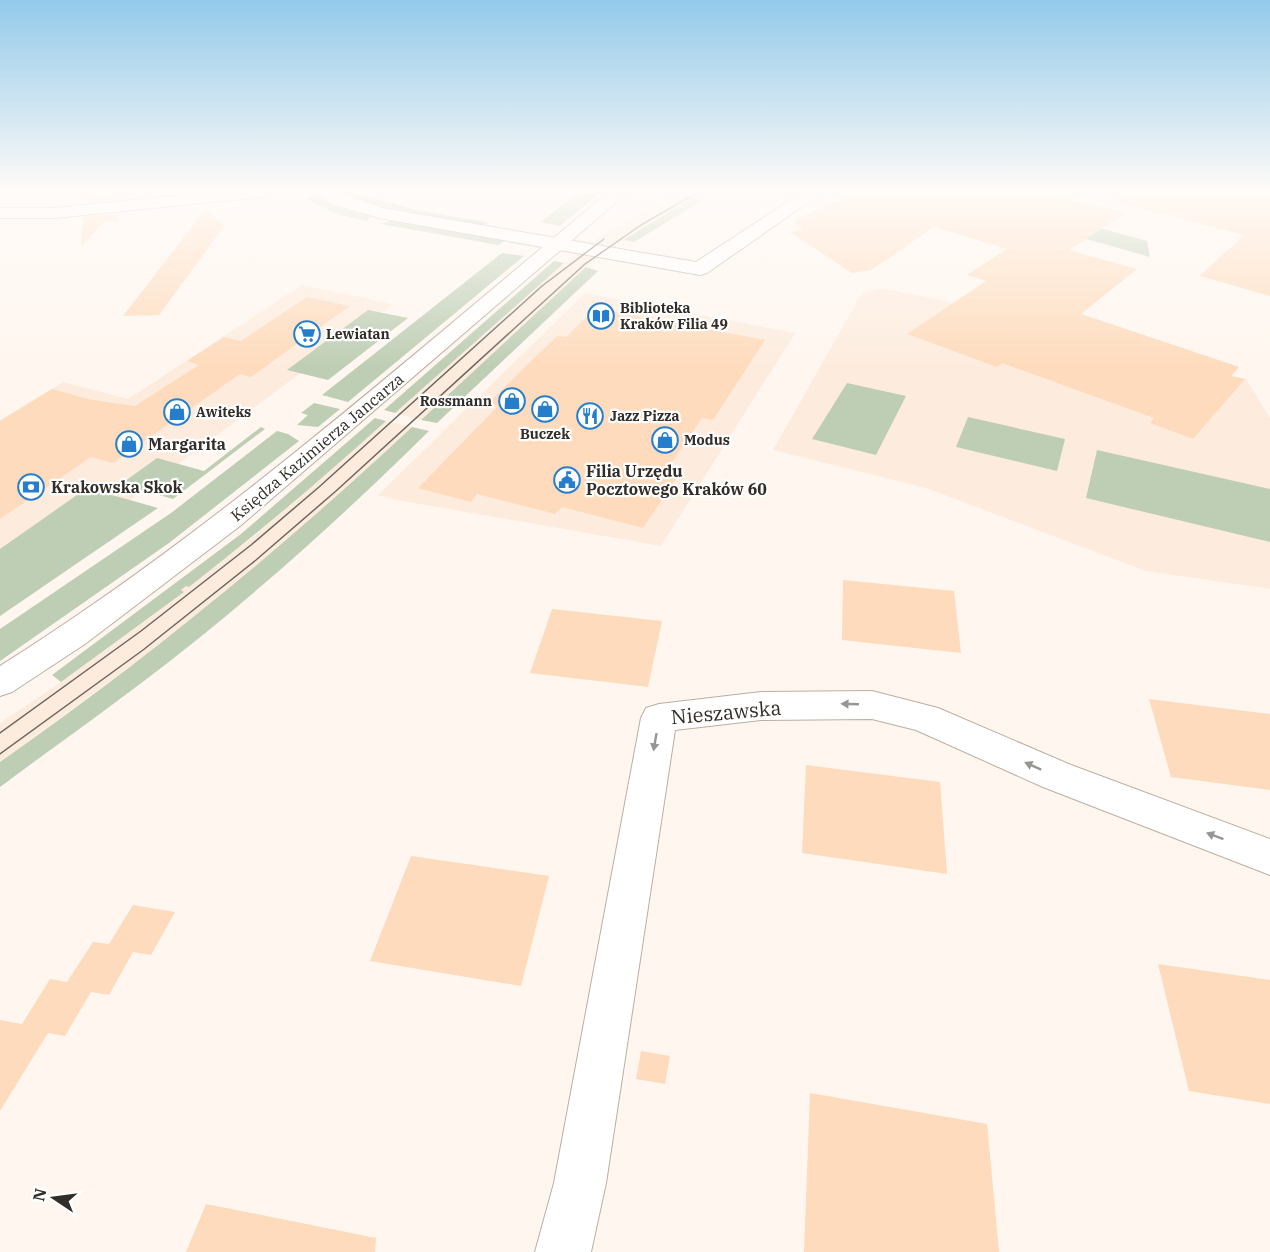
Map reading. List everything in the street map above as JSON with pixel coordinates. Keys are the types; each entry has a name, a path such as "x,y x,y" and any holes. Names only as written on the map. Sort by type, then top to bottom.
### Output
{"street":[{"name":"Księdza Kazimierza Jancarza","path":"0,683 73,636 230,520 549,250"},
{"path":"594,250 700,269 727,250"},
{"name":"Nieszawska","path":"563,1252 580,1183 659,718 760,706 872,705 925,718 1057,776 1270,857"}],"shaded area":[{"path":"581,250 609,250 586,267 421,420 395,413 564,263"},
{"path":"302,285 393,304 0,597 0,420 63,382 128,399"},
{"path":"882,288 973,307 1060,308 1239,367 1232,376 1246,379 1270,418 1270,589 1146,571 926,488 773,450 863,292"},
{"path":"585,293 795,333 661,546 378,495"},
{"path":"386,421 412,427 303,527 212,603 0,762 0,723 61,682 183,592 180,590 253,537"}],"green space":[{"path":"1127,250 1149,250 1150,257"},
{"path":"502,253 524,256 348,402 322,395"},
{"path":"554,261 564,263 395,413 384,410"},
{"path":"586,267 598,271 437,423 421,420"},
{"path":"368,310 408,318 328,380 287,370"},
{"path":"847,383 906,396 876,455 812,439"},
{"path":"314,403 340,409 318,427 297,425 308,415 301,413"},
{"path":"968,417 1065,439 1057,471 956,447"},
{"path":"375,418 386,421 264,526 189,587 186,586 181,590 184,592 61,682 52,675 241,534"},
{"path":"261,427 265,429 173,499 121,484 157,458 204,471"},
{"path":"412,427 429,431 282,568 166,664 0,787 0,762 108,684 212,602 314,516"},
{"path":"277,431 288,434 299,441 169,543 0,661 0,629 171,513"},
{"path":"1097,450 1270,489 1270,542 1086,498"},
{"path":"87,488 158,508 0,616 0,549"}],"building":[{"path":"174,250 206,250 159,315 123,316"},
{"path":"818,250 900,250 871,270 852,273"},
{"path":"1005,250 1071,250 1137,269 1081,314 1239,367 1231,376 1245,379 1193,439 1150,423 1154,418 1002,363 997,367 907,334 986,281 967,275"},
{"path":"1227,250 1270,250 1270,296 1200,276"},
{"path":"307,297 350,306 251,377 240,374 113,463 91,457 0,519 0,421 52,389 92,400 135,406 199,365 187,361 224,337 241,341"},
{"path":"596,308 765,340 713,420 702,418 664,474 677,477 643,528 562,507 555,514 477,494 471,502 418,488 498,406 488,403 557,336 566,337"},
{"path":"843,580 954,591 961,653 842,640"},
{"path":"552,609 662,621 648,687 530,673"},
{"path":"1149,699 1270,714 1270,790 1171,777"},
{"path":"806,765 940,782 947,874 802,853"},
{"path":"411,856 549,876 521,986 370,961"},
{"path":"133,905 175,912 151,955 133,952 109,995 91,992 65,1036 48,1033 0,1111 0,1020 22,1024 50,979 67,982 93,942 109,944"},
{"path":"1158,964 1270,980 1270,1104 1189,1091"},
{"path":"641,1051 670,1056 665,1084 636,1079"},
{"path":"810,1093 987,1124 999,1252 804,1252"},
{"path":"206,1204 376,1238 375,1252 186,1252"}],"tram line":[{"path":"0,733 141,631 251,545 319,487 542,286 589,250"},
{"path":"0,754 143,650 256,560 336,491 585,264 604,250"}],"place":[{"name":"Biblioteka Kraków Filia 49","path":"601,316"},
{"name":"Lewiatan","path":"307,334"},
{"name":"Rossmann","path":"512,401"},
{"name":"Buczek","path":"545,409"},
{"name":"Awiteks","path":"177,412"},
{"name":"Jazz Pizza","path":"590,416"},
{"name":"Modus","path":"665,440"},
{"name":"Margarita","path":"129,444"},
{"name":"Filia Urzędu Pocztowego Kraków 60","path":"567,480"},
{"name":"Krakowska Skok","path":"31,487"}]}
